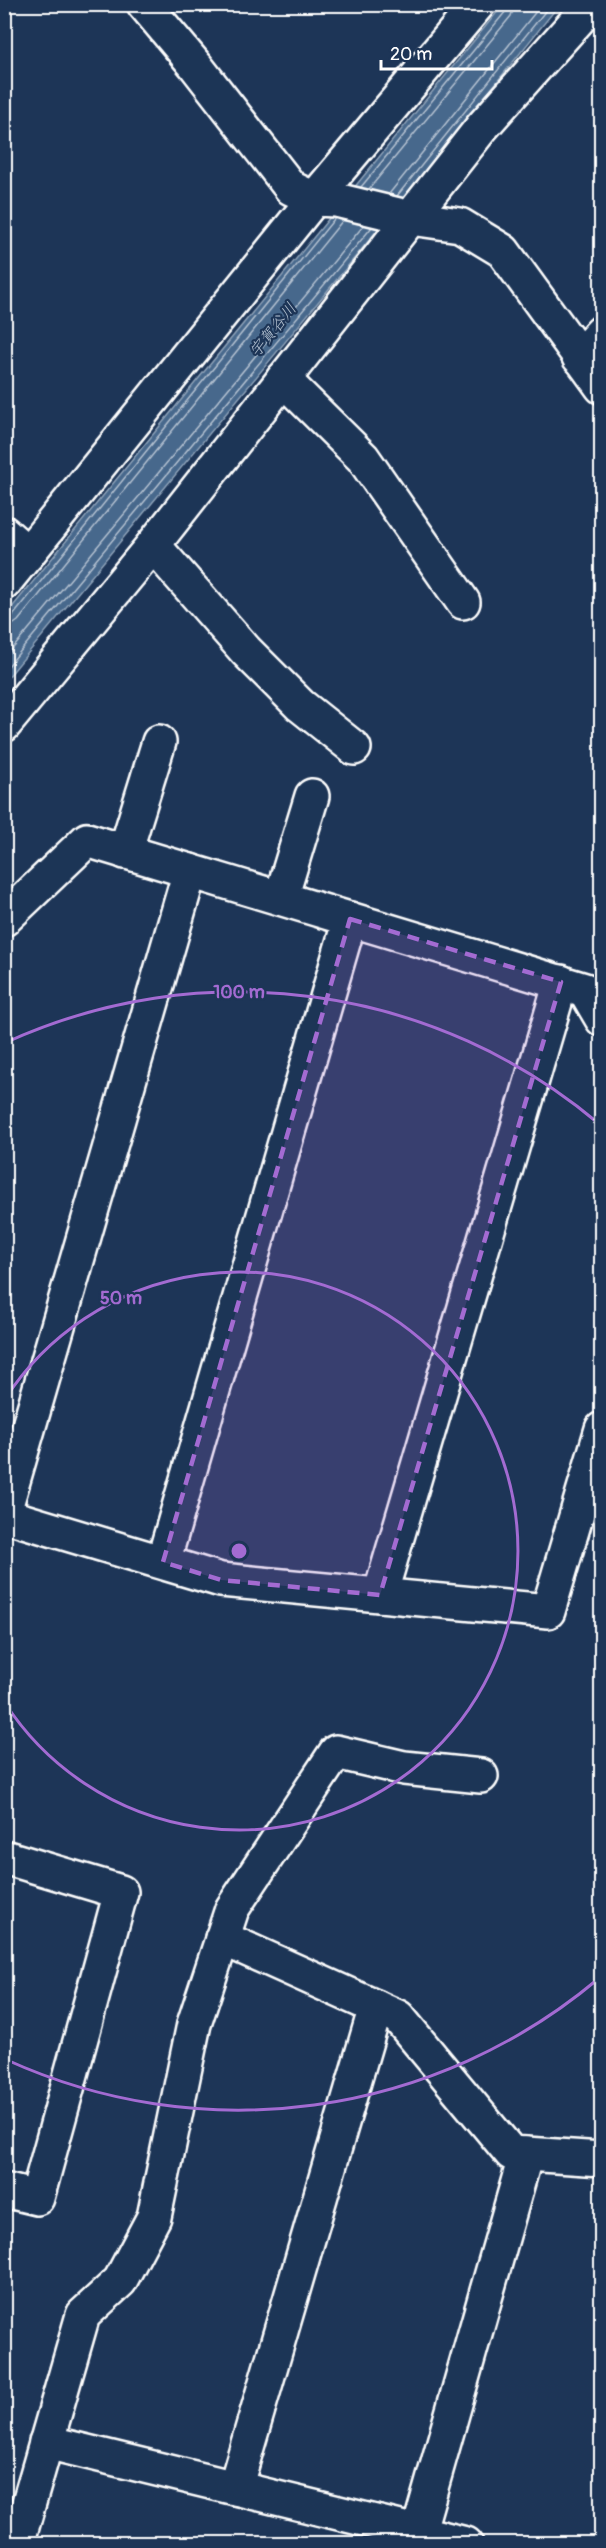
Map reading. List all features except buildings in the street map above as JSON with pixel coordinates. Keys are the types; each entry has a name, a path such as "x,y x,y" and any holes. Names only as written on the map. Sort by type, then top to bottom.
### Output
{"street":[{"path":"144,4 196,66 291,188 325,200 460,225 503,251 602,387"},
{"path":"4,583 16,544 325,200 478,4"},
{"path":"4,725 153,545 283,379 406,216 482,127 594,13"},
{"path":"579,357 602,332"},
{"path":"283,379 363,458 463,602"},
{"path":"153,545 246,651 300,705 354,748"},
{"path":"125,852 159,742"},
{"path":"280,898 312,796"},
{"path":"4,919 87,840 585,990 602,1019"},
{"path":"190,871 4,1514 221,1580 548,1611 602,1429"},
{"path":"163,1562 350,919"},
{"path":"380,1595 561,982"},
{"path":"17,2544 83,2315 120,2281 154,2217 194,2024 232,1909 336,1752 404,1768 481,1776"},
{"path":"4,1857 121,1892 37,2198 4,2190"},
{"path":"222,1938 398,2017 511,2153 602,2159"},
{"path":"235,2488 376,2007"},
{"path":"417,2538 526,2154"},
{"path":"46,2442 235,2488 417,2538 466,2544"}],"highlighted area":[{"path":"350,919 561,982 380,1595 221,1580 163,1562"}],"water":[{"name":"宇賀谷川","path":"503,5 559,5 366,244 5,681 5,616"}]}
